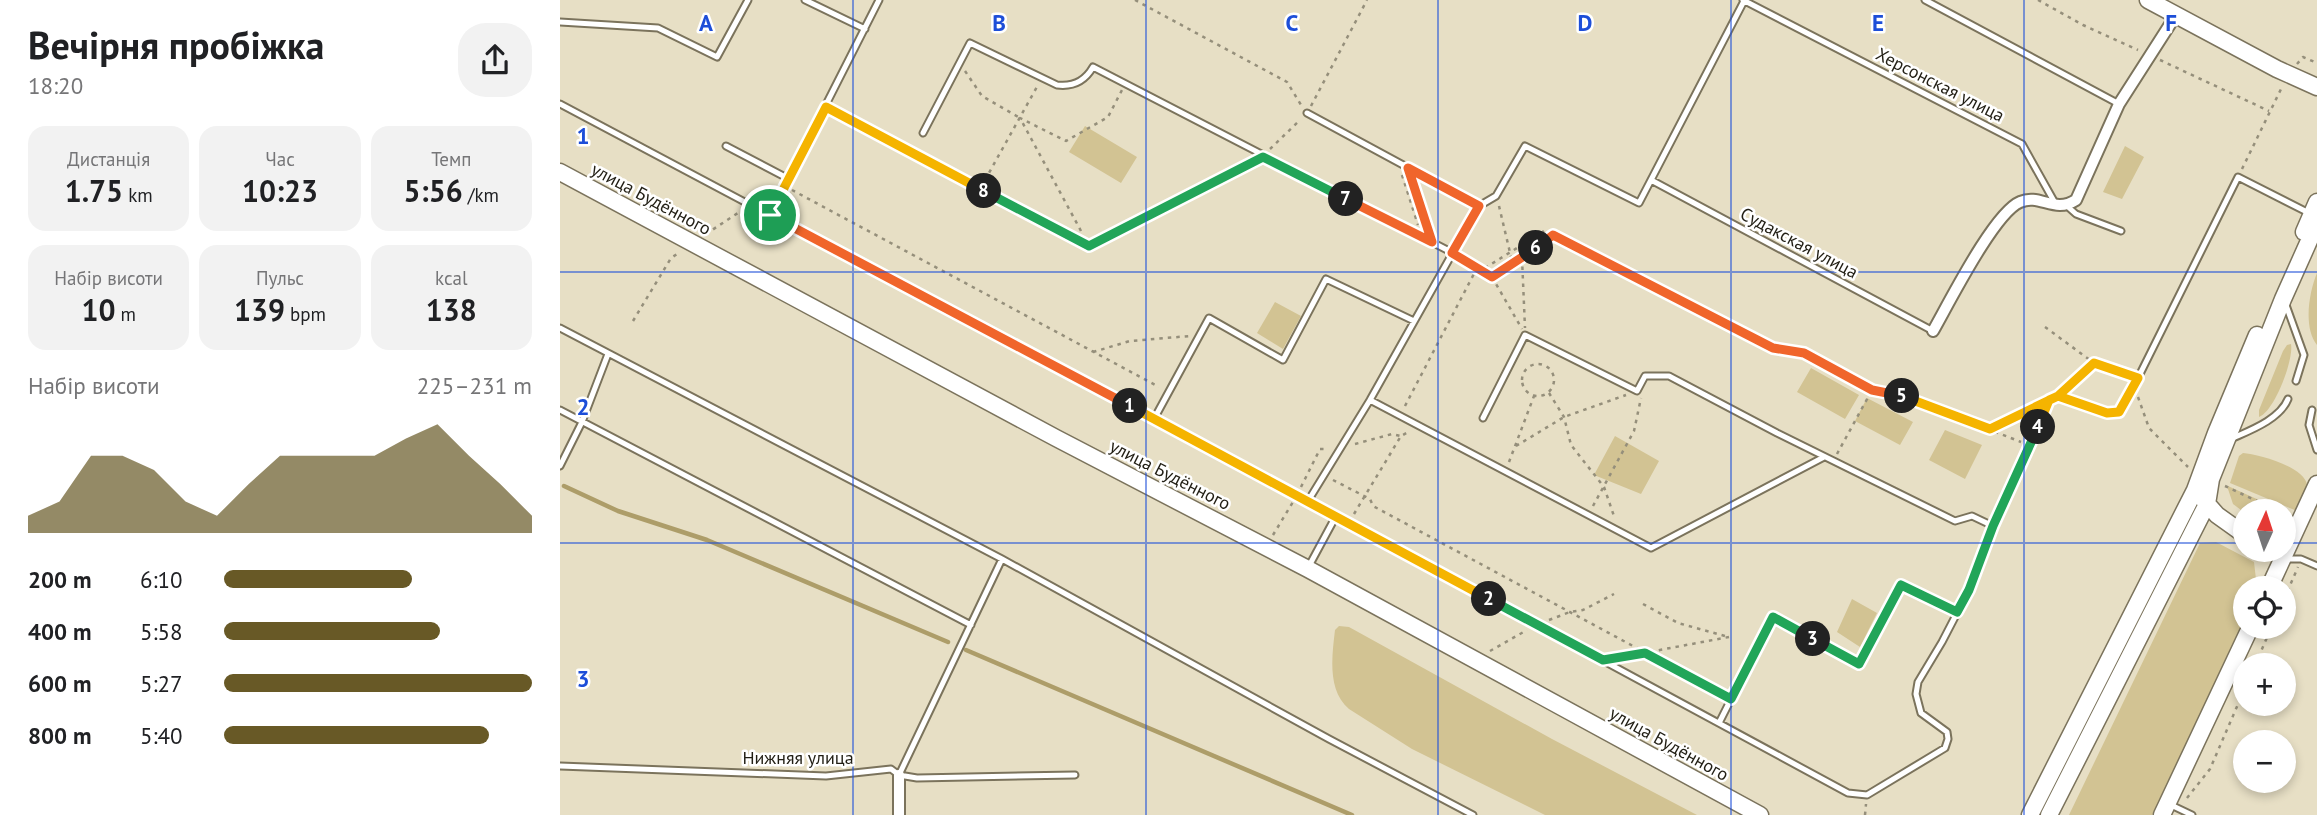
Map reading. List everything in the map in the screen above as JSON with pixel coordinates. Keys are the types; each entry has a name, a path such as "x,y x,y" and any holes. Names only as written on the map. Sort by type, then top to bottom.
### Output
{"main road":[{"path":"2148,0 2317,87"},
{"name":"улица Будённого","path":"560,172 1056,438 1308,569 1760,815"},
{"path":"2049,815 2207,503 2211,479 2316,214"},
{"path":"2031,815 2195,491 2212,443 2273,299 2316,214"},
{"path":"2296,529 2317,484"},
{"path":"2195,491 2233,528"},
{"path":"2170,809 2244,639"}],"street":[{"path":"1933,331 1990,233 2006,212 2027,199 2062,206 2076,200 2119,104 2176,15"},
{"path":"899,775 899,815"}],"lane":[{"path":"560,22 658,28 717,57 747,0"},
{"path":"805,0 865,29"},
{"path":"770,215 879,0"},
{"path":"1308,501 1370,400 1479,206 1496,196 1525,146 1639,203 1744,0"},
{"name":"Херсонская улица","path":"1744,0 2022,144 2062,206"},
{"path":"1924,0 2119,104"},
{"path":"923,133 970,43 1057,85 1077,84 1093,67 1452,253"},
{"path":"560,104 1308,501 1848,793 1867,795 1945,748 1947,732 1921,713 1916,694 1918,682 1969,590 1993,526 2049,400 2058,396 2107,413 2119,412 2238,177 2316,214"},
{"path":"826,107 1089,246 1263,157"},
{"path":"1307,113 1479,206"},
{"path":"726,146 789,179"},
{"name":"Судакская улица","path":"1651,180 1933,331"},
{"path":"2062,206 2121,231"},
{"path":"1154,419 1209,318 1283,360 1326,279 1414,321"},
{"path":"2283,299 2304,355 2296,381"},
{"path":"560,328 1002,559 1473,815"},
{"path":"1483,418 1525,335 1637,391 1645,376 1669,376 1824,457 1955,521 1972,516 1993,526"},
{"path":"560,466 582,422 608,354"},
{"path":"2227,440 2279,412 2288,399"},
{"path":"1370,400 1651,548 1824,457"},
{"path":"560,410 971,625"},
{"path":"2312,410 2309,425 2317,450"},
{"path":"1308,569 1336,516"},
{"path":"899,775 1002,559"},
{"path":"2296,559 2317,566"},
{"path":"1719,723 1773,617 1859,664 1901,585 1957,612"},
{"name":"Нижняя улица","path":"560,766 826,776 891,769 899,775 917,778 1075,775"},
{"path":"2170,809 2192,815"}],"path":[{"path":"1135,0 1287,82 1307,113"},
{"path":"1263,157 1307,113 1367,0"},
{"path":"2238,177 2269,111 2290,75 2303,57 2317,63"},
{"path":"959,64 982,96 1066,141 1108,117 1125,84"},
{"path":"980,188 1042,78"},
{"path":"1020,118 1089,246"},
{"path":"1397,162 1423,238"},
{"path":"1408,168 1432,242"},
{"path":"785,186 1168,392"},
{"path":"1496,196 1512,261"},
{"path":"1485,268 1544,231"},
{"path":"1492,277 1553,235 1773,348 1804,353 1872,390 1907,397 2029,446"},
{"path":"1452,253 1492,277 1525,335"},
{"path":"1522,258 1525,335"},
{"path":"1400,416 1476,268"},
{"path":"2046,327 2094,363 2138,378"},
{"path":"1093,352 1130,341 1199,336"},
{"path":"2058,396 2094,363"},
{"path":"1535,364 1546,365 1554,373 1555,384 1549,393 1534,396 1525,390 1522,379 1526,369 1535,364"},
{"path":"1588,515 1634,431 1645,376"},
{"path":"1833,461 1872,390"},
{"path":"1516,446 1564,417 1637,391"},
{"path":"1549,393 1564,417 1571,445 1604,487 1620,531"},
{"path":"1505,471 1534,396"},
{"path":"1990,429 2049,400"},
{"path":"1348,523 1401,436 1420,426"},
{"path":"1324,475 1370,499 1373,506 1731,699"},
{"path":"1603,660 1729,637 1678,623 1643,604"},
{"path":"2170,809 2210,769 2233,716"}],"shaded area":[{"path":"1085,126 1137,157 1121,183 1069,152"},
{"path":"2125,146 2144,157 2122,199 2103,192"},
{"path":"2317,273 2317,345 2309,320 2310,300"},
{"path":"1275,302 1301,316 1283,349 1257,333"},
{"path":"2291,344 2282,385 2271,406 2259,417 2259,410 2283,351"},
{"path":"1811,368 1859,395 1845,419 1797,392"},
{"path":"1867,398 1913,422 1900,445 1855,421"},
{"path":"1945,430 1982,445 1965,479 1929,460"},
{"path":"1615,436 1659,461 1641,494 1594,475"},
{"path":"2243,453 2280,463 2304,478 2307,491 2297,511 2296,499 2268,499 2230,483 2239,456"},
{"path":"2227,486 2256,499 2233,499 2233,504"},
{"path":"2216,542 2233,551 2233,562 2254,562 2256,576 2233,576 2235,639 2152,815 2069,815 2200,543"},
{"path":"1852,599 1877,613 1860,647 1837,632"},
{"path":"1339,626 1349,627 1697,815 1545,815 1412,749 1349,709 1342,701 1334,683 1333,672 1335,630"}],"waterway":[{"path":"564,486 618,511 707,540 948,642"},
{"path":"966,650 1352,815"}],"route":[{"path":"770,215 826,107 1089,246 1263,157 1432,242 1408,168 1479,206 1452,253 1492,277 1553,235 1773,348 1804,353 1872,390 1907,397 1990,429 2058,396 2094,363 2138,378 2119,412 2107,413 2058,396 2049,400 1993,526 1969,590 1957,612 1901,585 1859,664 1773,617 1731,699 1645,653 1603,660 770,215"}]}
